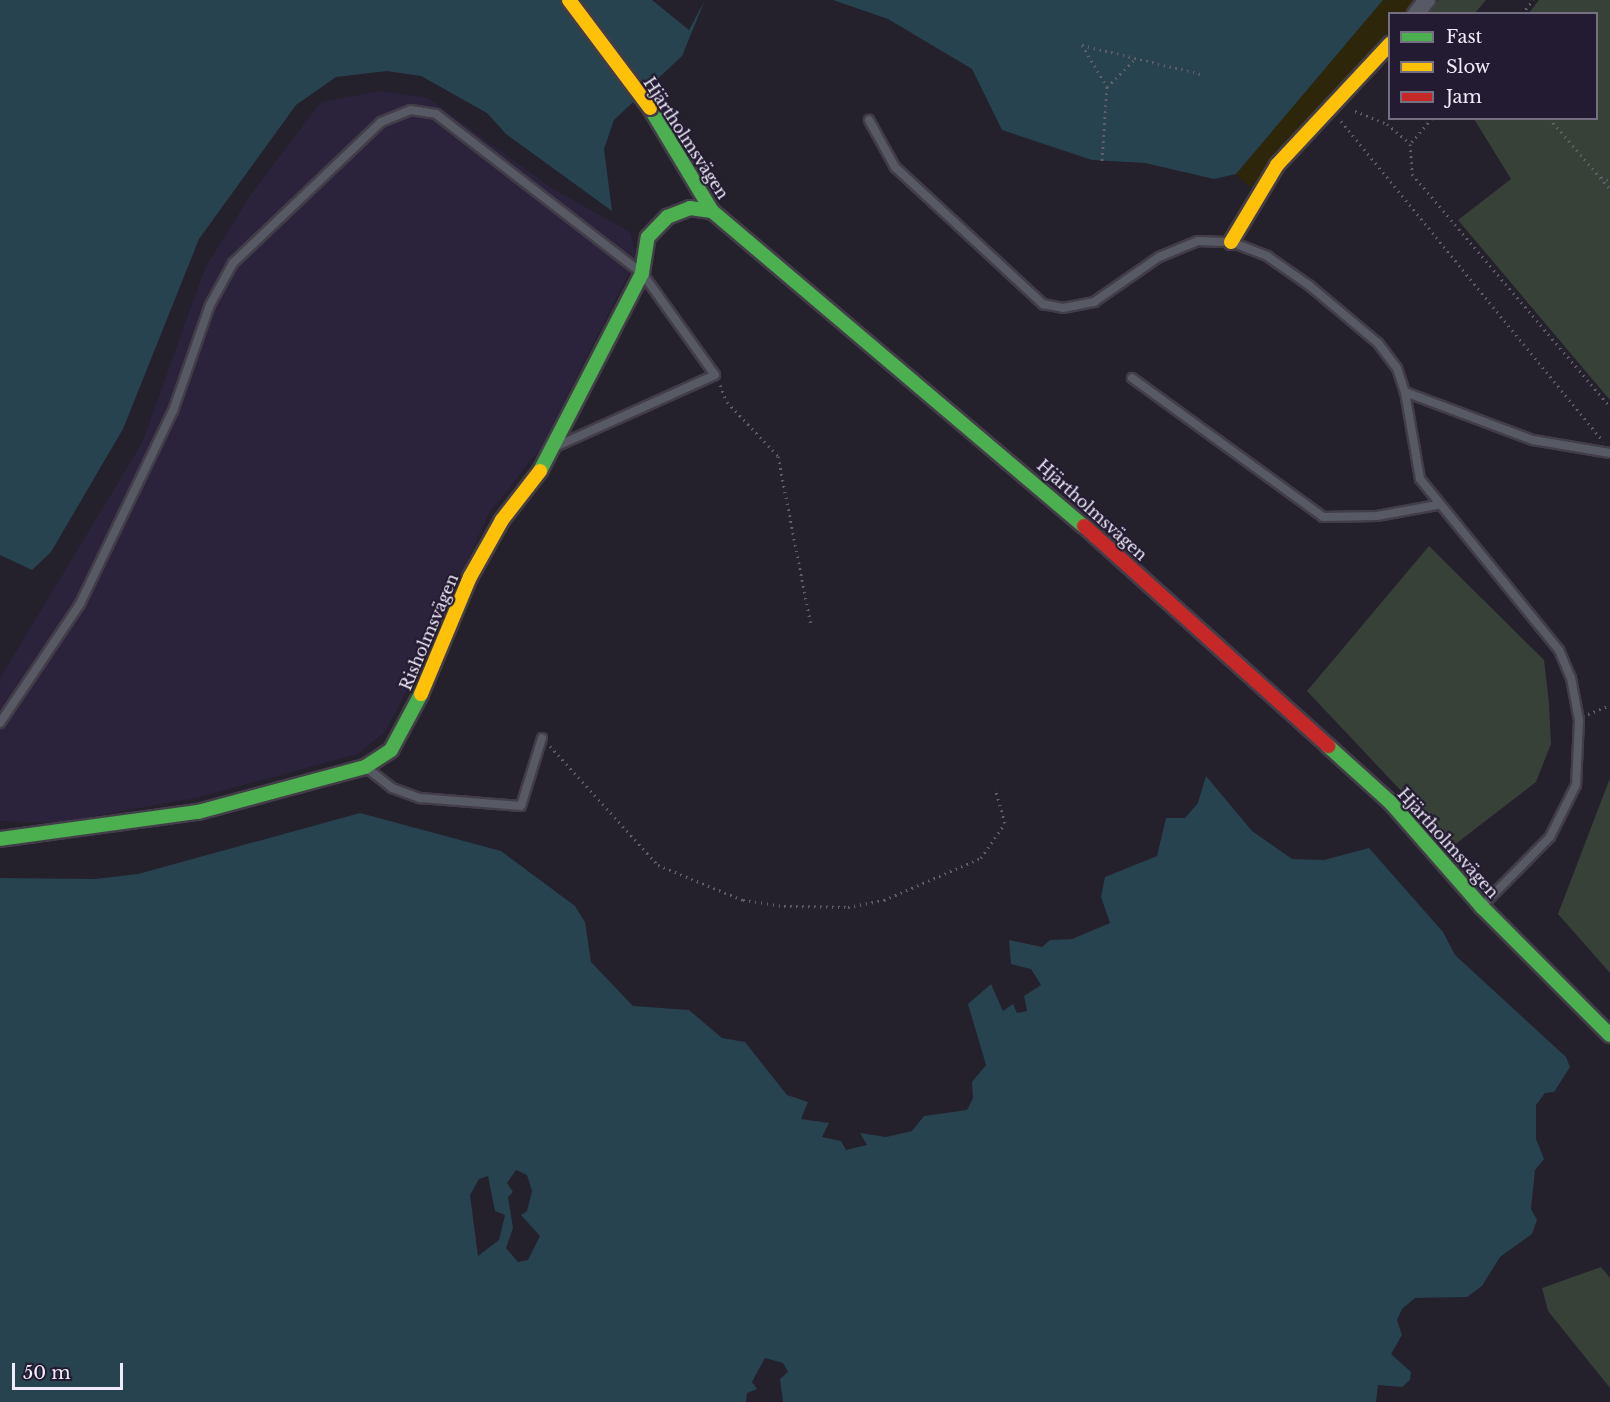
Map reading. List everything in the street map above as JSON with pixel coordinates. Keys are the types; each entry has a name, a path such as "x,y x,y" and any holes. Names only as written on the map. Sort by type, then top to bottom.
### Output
{"street":[{"name":"Hjärtholmsvägen","path":"569,0 650,108 712,211 1012,461 1364,778 1482,907 1610,1035"},
{"path":"1418,12 1427,0"},
{"path":"1231,242 1277,165 1326,109 1388,45"},
{"name":"Risholmsvägen","path":"0,839 198,812 365,767 391,750 408,724 470,577 551,449 642,273 648,237 667,217 690,208 712,211"}],"lane":[{"path":"0,723 80,604 173,411 210,305 233,263 381,122 411,110 436,114 642,273 715,375 551,449"},
{"path":"869,120 895,167 1043,304 1063,308 1094,302 1159,257 1198,241 1231,242 1267,256 1310,286 1378,343 1397,368 1405,392 1420,479 1437,505 1559,650 1579,720 1576,785 1550,837 1482,907"},
{"path":"1132,378 1323,517 1377,516 1437,505"},
{"path":"1405,392 1533,440 1609,450"},
{"path":"365,767 392,788 420,798 521,806 542,738"}],"path":[{"path":"1524,12 1533,0"},
{"path":"1102,161 1107,87 1082,45 1201,74"},
{"path":"1107,87 1136,58"},
{"path":"1326,109 1362,111 1410,144"},
{"path":"1326,109 1409,199 1609,450"},
{"path":"1430,120 1410,144 1412,174 1610,407"},
{"path":"1551,120 1610,189"},
{"path":"1599,176 1610,181"},
{"path":"715,375 727,402 778,456 811,626"},
{"path":"1579,720 1610,705"},
{"path":"542,738 583,776 658,865 743,900 784,906 848,907 884,900 981,858 1005,823 995,788"}],"shaded area":[{"path":"1439,0 1486,0 1476,12 1429,12"},
{"path":"1539,0 1610,0 1610,400 1458,220 1511,179 1475,120 1598,120 1598,12 1530,12"},
{"path":"380,91 428,98 550,187 630,232 637,257 540,449 488,514 434,640 385,732 358,754 199,797 58,823 0,821 0,678 142,443 205,268 252,193 321,102"},
{"path":"1429,546 1544,660 1549,703 1551,744 1536,782 1453,846 1307,691"},
{"path":"1610,778 1610,973 1558,914"},
{"path":"1601,1267 1610,1278 1610,1388 1548,1311 1542,1288"}],"sand":[{"path":"1383,0 1417,0 1407,12 1388,12 1388,34 1250,188 1236,174"}],"water":[{"path":"0,0 705,0 682,56 614,120 604,149 612,211 506,134 487,113 421,76 387,71 336,77 296,105 199,239 123,429 51,552 32,570 0,555"},
{"path":"833,0 1383,0 1236,174 1214,179 1145,163 1092,160 1002,130 972,69 888,19"},
{"path":"1206,776 1252,831 1292,859 1324,860 1369,848 1443,932 1455,955 1566,1057 1570,1067 1554,1092 1545,1093 1536,1105 1536,1139 1544,1159 1535,1170 1531,1209 1537,1220 1532,1234 1500,1257 1482,1286 1467,1297 1415,1298 1402,1309 1397,1320 1402,1335 1391,1354 1411,1372 1410,1380 1402,1387 1378,1385 1376,1402 783,1402 780,1379 788,1372 783,1363 765,1358 752,1382 757,1389 747,1393 746,1402 0,1402 0,878 95,879 138,874 360,813 501,851 575,906 585,922 591,962 633,1006 689,1010 722,1038 745,1042 787,1095 808,1102 801,1119 829,1123 822,1137 841,1141 846,1150 867,1145 860,1133 886,1137 912,1131 924,1116 967,1110 973,1098 972,1082 986,1065 968,1004 991,984 1003,1011 1013,1004 1017,1013 1027,1011 1024,996 1041,985 1031,969 1011,964 1009,940 1042,947 1050,940 1072,939 1110,923 1101,897 1105,877 1157,856 1166,818 1185,818 1198,803","holes":["516,1170 527,1175 532,1191 527,1211 521,1215 540,1236 528,1260 518,1262 506,1248 513,1228 508,1197 513,1192 507,1183","488,1176 495,1211 505,1215 499,1240 478,1256 470,1195 479,1179"]}],"pier":[{"path":"652,0 705,0 689,30"}],"traffic: fast":[{"path":"650,108 712,211 1084,526"},
{"path":"540,471 642,273 648,237 667,217 690,208 712,211"},
{"path":"0,839 198,812 365,767 391,750 421,694"},
{"path":"1328,746 1390,802 1482,907 1610,1035"}],"traffic: slow":[{"path":"569,0 650,108"},
{"path":"1231,242 1277,165 1388,46"},
{"path":"421,694 470,577 502,520 540,471"}],"traffic: jam":[{"path":"1084,526 1328,746"}]}
